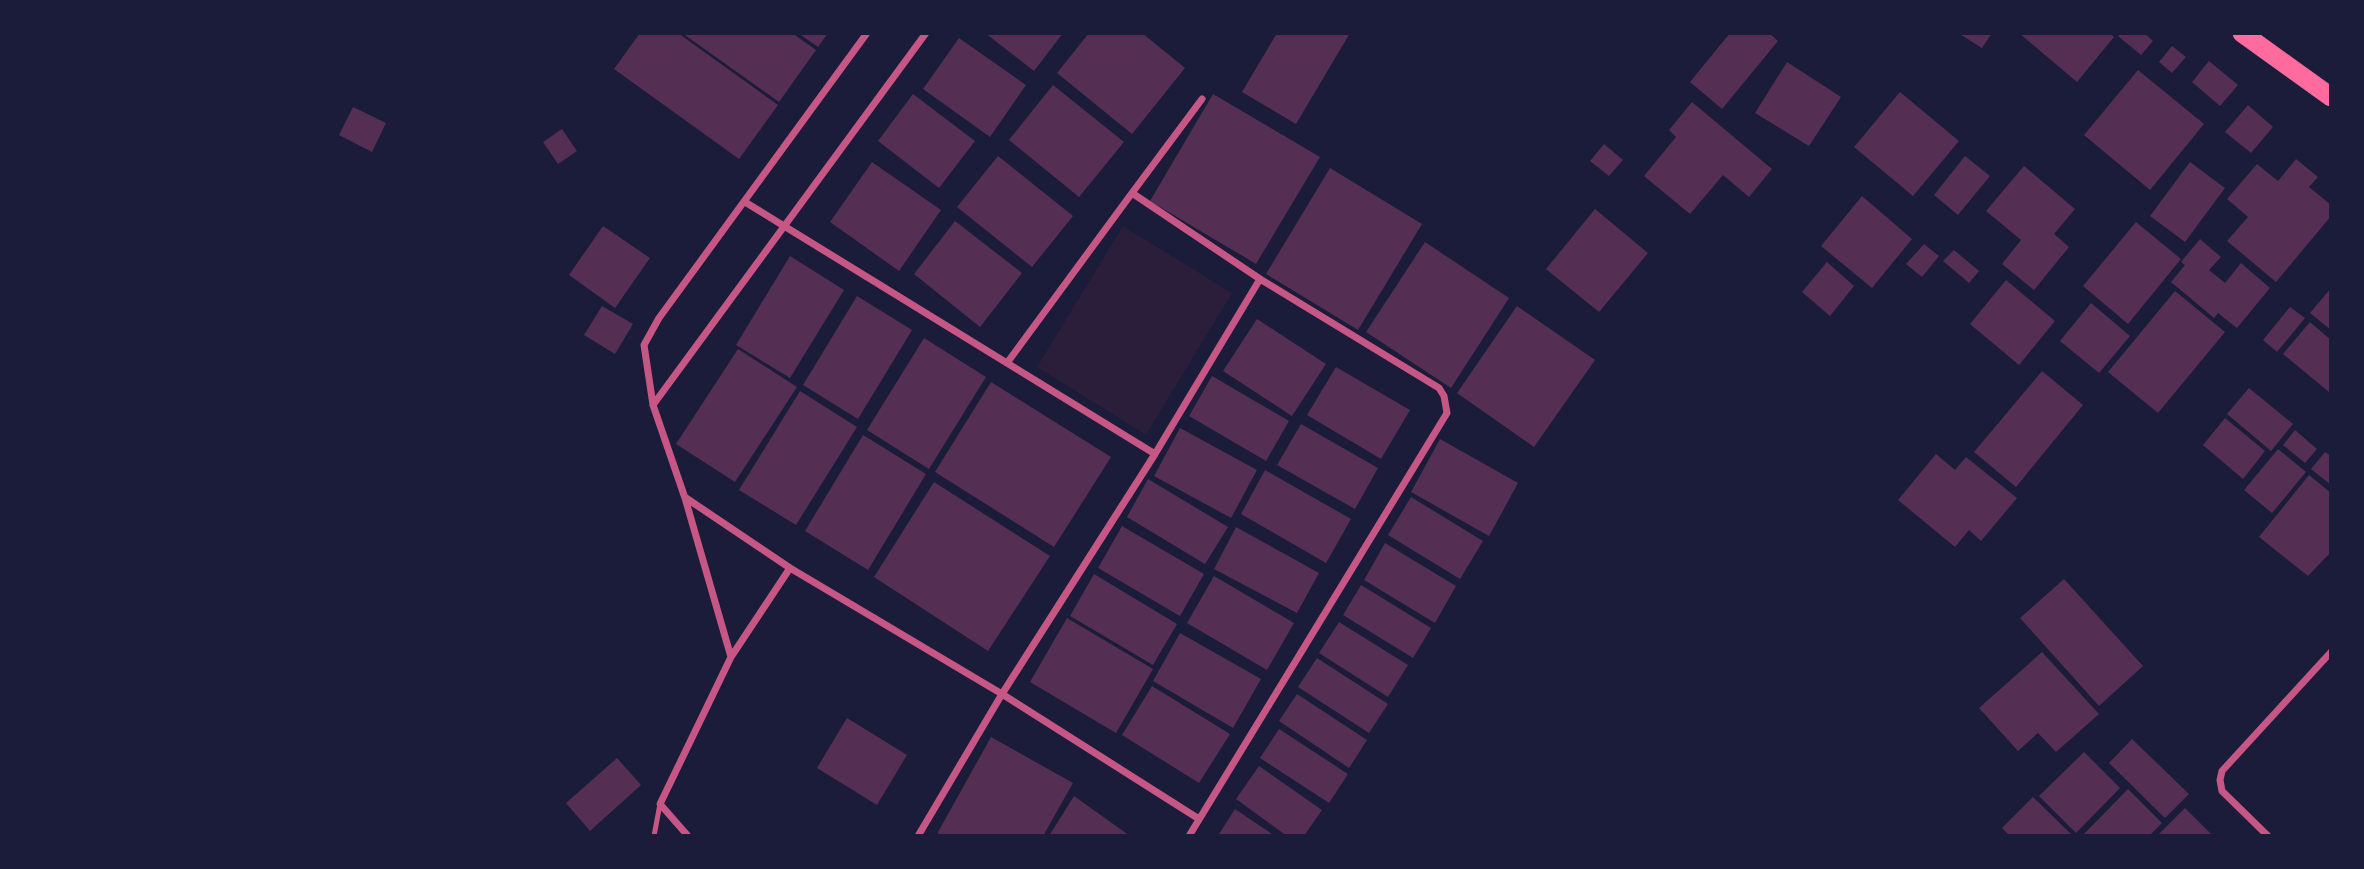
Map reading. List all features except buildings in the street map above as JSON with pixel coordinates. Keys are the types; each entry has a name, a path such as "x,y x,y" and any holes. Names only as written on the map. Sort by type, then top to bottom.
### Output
{"highway":[{"path":"2242,33 2331,97"}],"street":[{"path":"731,657 685,498 653,405 644,357 649,334 867,33"},
{"path":"653,405 926,33"},
{"path":"1007,363 1202,99"},
{"path":"1132,193 1260,279 1439,388 1444,396 1447,413 1189,836"},
{"path":"745,202 1155,454"},
{"path":"918,836 1002,694 1155,454 1260,279"},
{"path":"685,498 790,568 1002,694 1199,818"},
{"path":"688,836 660,804 731,657 790,568"},
{"path":"2267,836 2222,791 2222,771 2331,652"}],"lane":[{"path":"654,836 660,804"}],"shaded area":[{"path":"1123,226 1232,293 1146,435 1037,367"}]}
